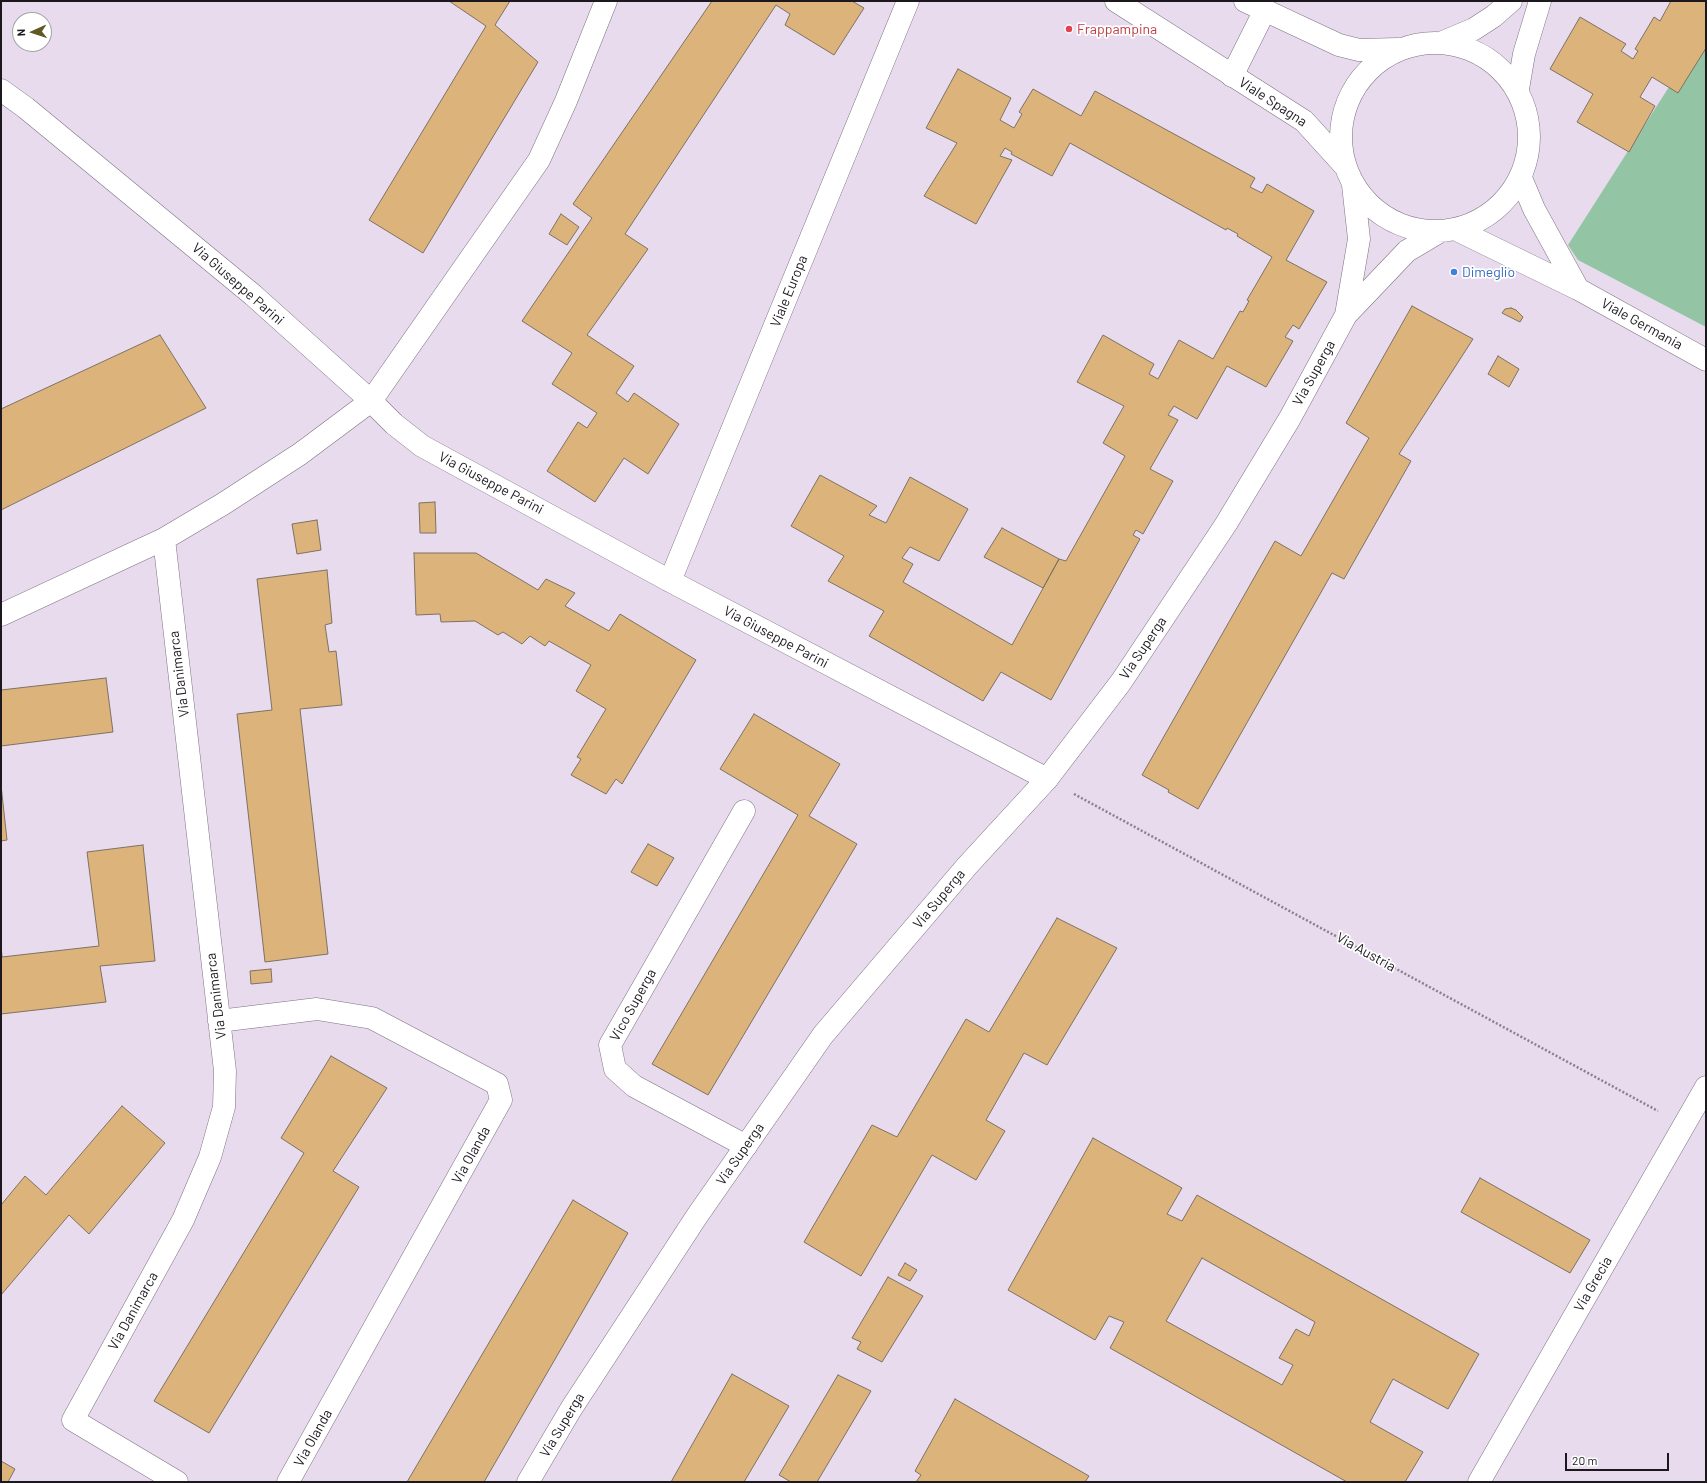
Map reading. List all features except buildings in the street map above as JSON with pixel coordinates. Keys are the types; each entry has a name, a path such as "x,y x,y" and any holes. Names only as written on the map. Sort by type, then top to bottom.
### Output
{"street":[{"path":"1,615 164,539 223,504 300,454 371,401 539,160 566,101 606,1"},
{"name":"Viale Europa","path":"670,581 908,1"},
{"name":"Viale Spagna","path":"1116,1 1304,121 1344,165"},
{"path":"1245,1 1339,45 1360,50 1398,49 1443,42 1474,29 1494,16 1511,1"},
{"path":"1518,89 1524,54 1540,1"},
{"name":"Viale Spagna","path":"1232,76 1265,10"},
{"path":"1443,42 1482,54 1503,70 1518,89"},
{"path":"1398,49 1368,70 1352,90 1343,115 1340,140 1344,165 1353,185 1381,215 1407,228 1448,231"},
{"name":"Via Superga","path":"528,1482 575,1403 697,1216 823,1035 967,866 1047,779 1121,682 1226,524 1290,418 1346,315 1407,251 1448,231 1489,216 1512,194 1521,178 1530,149 1529,118 1518,89"},
{"name":"Via Giuseppe Parini","path":"1,90 26,108 253,295 371,401 394,424 422,446 670,581 1047,779"},
{"path":"1521,178 1534,209 1578,289"},
{"name":"Via Superga","path":"1346,315 1359,239 1353,185"},
{"name":"Viale Germania","path":"1448,231 1578,289 1706,360"},
{"name":"Via Danimarca","path":"164,539 225,1072 224,1107 210,1157 183,1220 73,1420 177,1482"},
{"name":"Vico Superga","path":"744,812 610,1045 614,1069 634,1086 746,1146"},
{"name":"Via Olanda","path":"219,1021 317,1009 372,1018 497,1084 501,1100 288,1482"},
{"name":"Via Grecia","path":"1479,1482 1684,1125 1704,1096"}],"path":[{"name":"Via Austria","path":"1047,779 1684,1125"}],"green space":[{"path":"1706,29 1706,327 1578,260 1568,245"}],"place":[{"name":"Frappampina","path":"1069,29"},
{"name":"Dimeglio","path":"1454,272"}]}
